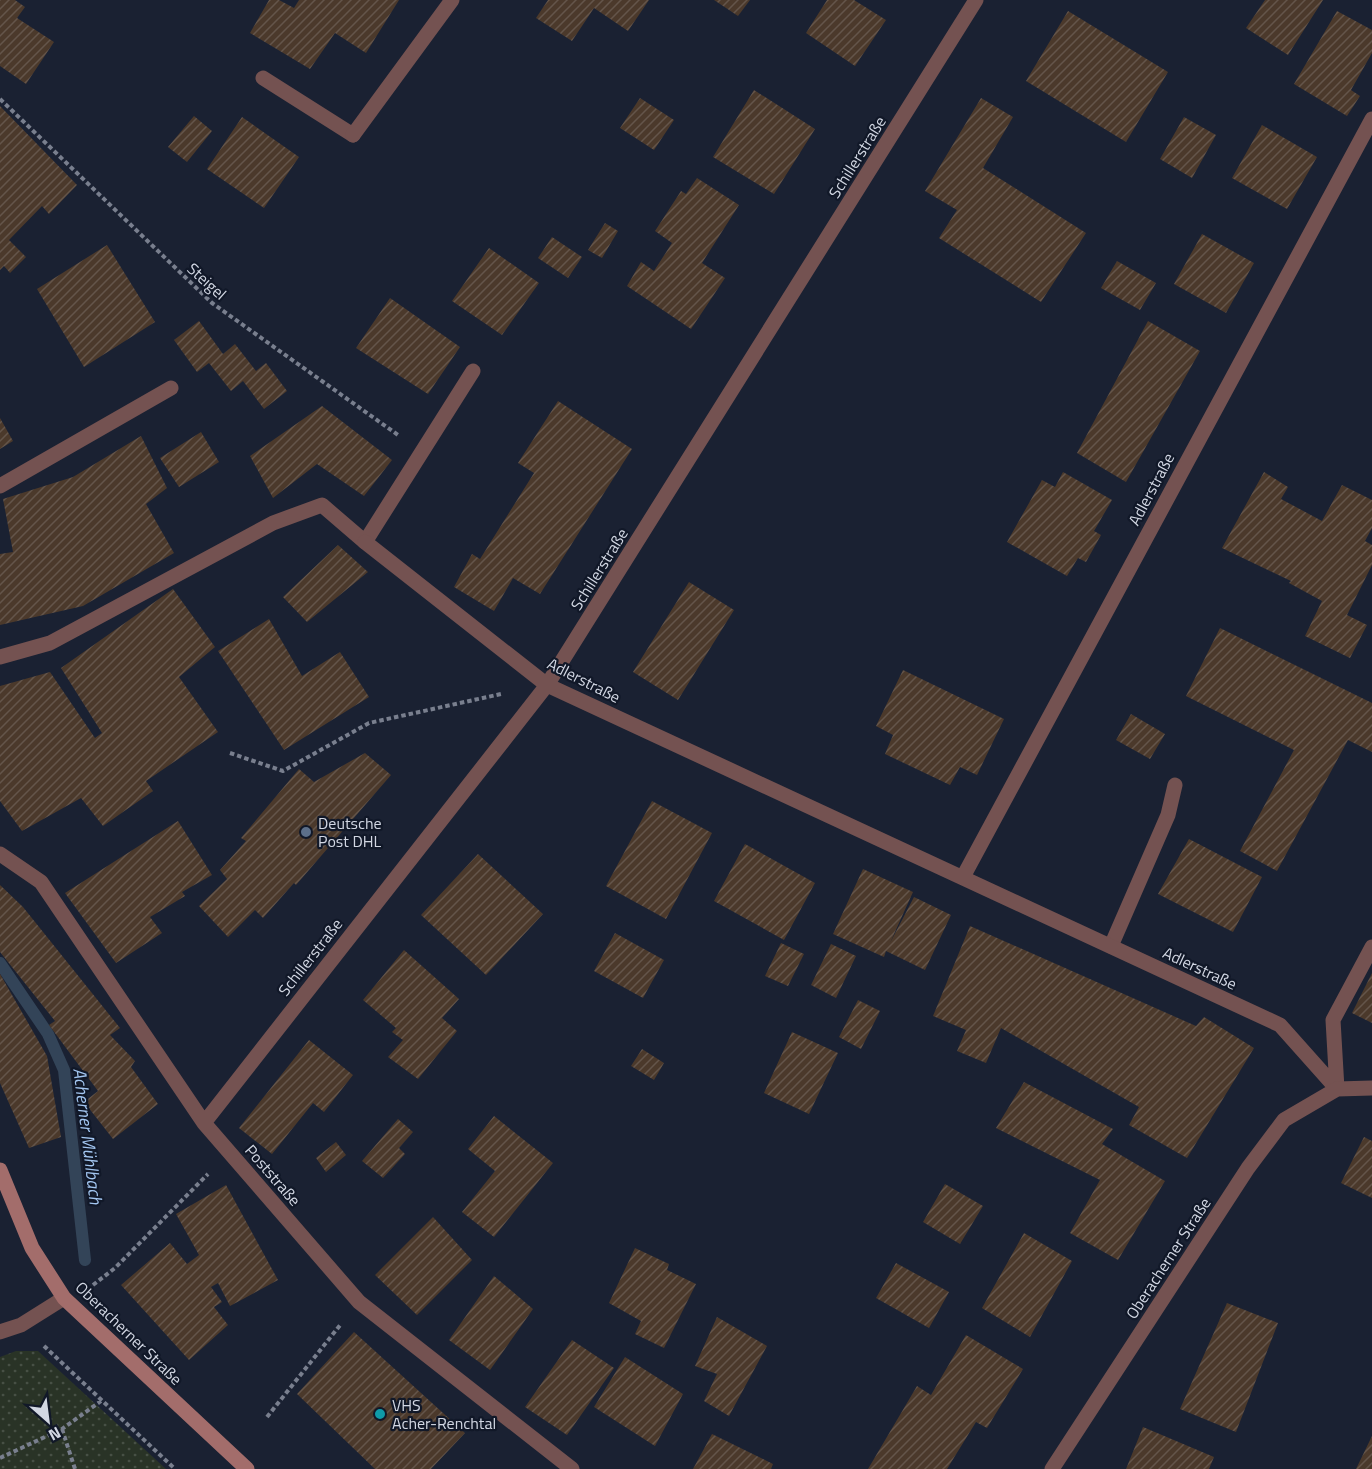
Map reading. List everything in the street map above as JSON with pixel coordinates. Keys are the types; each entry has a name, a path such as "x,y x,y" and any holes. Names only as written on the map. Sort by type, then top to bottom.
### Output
{"main road":[{"name":"Oberacherner Straße","path":"0,1170 32,1248 64,1298 247,1469"}],"street":[{"path":"264,78 353,135 452,0"},
{"name":"Schillerstraße","path":"204,1123 548,685 976,0"},
{"name":"Adlerstraße","path":"963,876 1372,118"},
{"path":"365,542 473,371"},
{"path":"0,486 171,388"},
{"name":"Adlerstraße","path":"0,657 50,643 273,523 322,505 365,542 548,685 1280,1025 1337,1089"},
{"path":"1111,946 1168,815 1175,785"},
{"name":"Poststraße","path":"0,855 41,882 204,1123 359,1302 572,1469"},
{"path":"1372,947 1333,1020 1337,1089 1372,1088"},
{"name":"Oberacherner Straße","path":"1052,1469 1248,1168 1284,1120 1337,1089"},
{"path":"0,1332 21,1325 64,1298"}],"path":[{"name":"Steigel","path":"0,99 212,303 421,451"},
{"path":"230,753 283,771 369,723 436,706 548,685"},
{"path":"94,1285 115,1268 229,1152"},
{"path":"267,1417 359,1302"},
{"path":"21,1325 176,1469"},
{"path":"0,1458 62,1429 101,1401"},
{"path":"62,1429 75,1469"}],"green space":[{"path":"16,1351 38,1351 166,1469 0,1469 0,1357"}],"building":[{"path":"0,0 15,0 25,7 17,18 54,42 26,84 0,66"},
{"path":"269,0 279,0 294,8 299,0 399,0 366,53 335,33 310,69 250,33"},
{"path":"548,0 649,0 628,31 594,8 572,41 536,18"},
{"path":"714,0 750,0 738,16"},
{"path":"827,0 854,0 886,20 855,66 806,33"},
{"path":"1265,0 1323,0 1288,55 1246,28"},
{"path":"1068,11 1168,72 1126,142 1026,81"},
{"path":"1337,11 1372,30 1372,53 1351,90 1360,96 1347,116 1294,84"},
{"path":"754,90 815,129 774,194 713,157"},
{"path":"640,98 674,120 654,150 620,128"},
{"path":"981,98 1013,117 983,168 1086,233 1041,302 939,238 957,210 925,191"},
{"path":"0,106 77,185 49,214 42,206 9,240 26,257 10,273 4,266 0,270"},
{"path":"194,116 212,131 187,162 168,147"},
{"path":"242,117 299,157 264,208 207,169"},
{"path":"1184,117 1216,135 1192,178 1160,159"},
{"path":"1262,125 1317,157 1287,209 1232,178"},
{"path":"697,178 739,205 702,263 725,278 691,329 627,286 641,262 654,271 672,243 655,231 681,191 686,194"},
{"path":"605,223 618,231 602,258 588,250"},
{"path":"1202,234 1254,263 1226,313 1174,284"},
{"path":"552,237 582,257 568,278 538,258"},
{"path":"107,245 155,322 84,367 37,289"},
{"path":"489,248 539,283 502,335 452,301"},
{"path":"1117,261 1156,283 1140,310 1101,288"},
{"path":"390,298 460,347 428,394 356,348"},
{"path":"199,321 223,354 235,344 256,371 266,363 287,391 264,409 243,381 231,391 209,363 197,372 174,340"},
{"path":"1148,321 1200,351 1126,482 1077,453"},
{"path":"558,401 632,449 540,594 513,578 494,611 454,587 472,554 480,559 534,473 518,463"},
{"path":"322,406 392,460 364,496 317,464 273,498 250,456"},
{"path":"0,418 13,441 0,449"},
{"path":"201,432 219,462 179,487 160,458"},
{"path":"141,436 167,488 146,504 174,553 83,606 0,625 0,554 13,552 3,499 73,477"},
{"path":"1063,472 1112,500 1094,531 1101,535 1086,562 1078,558 1067,576 1007,542 1042,480 1055,487"},
{"path":"1264,472 1288,487 1281,499 1322,521 1342,485 1372,500 1372,528 1365,541 1372,545 1372,565 1347,615 1367,625 1350,658 1305,636 1322,601 1289,583 1291,581 1222,548"},
{"path":"338,545 368,572 307,622 283,597"},
{"path":"689,582 734,610 678,700 633,672"},
{"path":"173,589 215,647 179,677 218,732 146,781 153,791 103,826 81,798 22,831 0,801 0,686 50,672 95,738 102,733 61,668"},
{"path":"269,619 302,676 340,652 369,697 284,750 218,651"},
{"path":"1220,628 1372,703 1372,752 1348,740 1277,871 1240,851 1294,750 1186,696"},
{"path":"903,670 1004,719 977,775 960,767 950,785 885,754 893,735 876,726"},
{"path":"1131,714 1165,734 1150,759 1116,740"},
{"path":"365,753 391,775 296,885 294,883 263,918 255,910 228,937 199,906 227,879 220,870 246,841 241,838 299,769 314,782"},
{"path":"652,801 712,833 666,919 606,886"},
{"path":"178,821 212,875 182,892 185,896 150,917 162,933 116,963 65,893"},
{"path":"1189,839 1262,877 1233,932 1158,894"},
{"path":"745,844 815,883 784,940 714,901"},
{"path":"478,854 543,914 486,975 421,915"},
{"path":"863,869 913,892 890,943 914,897 951,915 925,970 886,951 884,957 833,934"},
{"path":"0,885 23,907 120,1028 110,1035 135,1061 131,1067 158,1104 113,1139 84,1102 98,1091 49,1025 55,1021 0,952"},
{"path":"970,926 1196,1026 1204,1017 1254,1048 1187,1158 1129,1125 1139,1107 1001,1028 986,1063 957,1051 966,1030 933,1016"},
{"path":"615,933 664,960 643,998 594,971"},
{"path":"781,943 804,954 788,986 765,976"},
{"path":"831,944 856,956 836,998 811,985"},
{"path":"404,950 459,999 442,1018 457,1031 418,1079 388,1057 403,1040 392,1032 396,1028 363,1000"},
{"path":"1372,973 1372,1023 1352,1013"},
{"path":"0,974 47,1056 61,1137 29,1148 0,1083"},
{"path":"858,1000 880,1011 861,1049 839,1037"},
{"path":"792,1032 838,1053 809,1114 764,1093"},
{"path":"309,1040 353,1075 324,1112 313,1103 272,1154 239,1128"},
{"path":"642,1049 664,1063 654,1080 631,1066"},
{"path":"1024,1082 1113,1129 1102,1144 1165,1181 1118,1260 1070,1233 1100,1180 996,1128"},
{"path":"494,1116 553,1163 494,1237 462,1212 495,1171 468,1149"},
{"path":"398,1119 413,1132 399,1148 405,1154 383,1178 362,1161"},
{"path":"1364,1137 1372,1141 1372,1198 1341,1183"},
{"path":"336,1142 346,1155 326,1172 316,1158"},
{"path":"945,1184 983,1206 960,1244 923,1222"},
{"path":"226,1185 278,1280 230,1306 218,1283 211,1287 222,1302 214,1307 228,1325 189,1360 121,1285 170,1243 187,1264 199,1255 176,1214"},
{"path":"433,1217 472,1260 417,1315 375,1275"},
{"path":"1024,1233 1072,1261 1030,1337 982,1308"},
{"path":"635,1248 669,1264 667,1270 696,1284 664,1348 635,1334 641,1321 609,1303"},
{"path":"896,1263 949,1292 929,1328 876,1298"},
{"path":"494,1276 533,1309 490,1370 449,1340"},
{"path":"1227,1303 1278,1323 1236,1432 1180,1409"},
{"path":"717,1317 767,1346 729,1416 704,1401 717,1374 695,1366"},
{"name":"VHS Acher-Renchtal","path":"354,1332 465,1433 431,1469 375,1469 297,1394"},
{"path":"966,1335 1023,1369 987,1428 976,1422 947,1469 868,1469 917,1386 931,1395"},
{"path":"572,1340 614,1368 567,1435 525,1407"},
{"path":"625,1357 683,1394 655,1446 594,1407"},
{"path":"1143,1427 1214,1457 1209,1469 1126,1469"},
{"path":"712,1434 773,1464 771,1469 693,1469"},
{"path":"1372,1436 1372,1469 1356,1469"}],"waterway":[{"name":"Acherner Mühlbach","path":"0,963 48,1034 64,1070 85,1260"}],"place":[{"name":"Deutsche Post DHL","path":"306,832"},
{"name":"VHS Acher-Renchtal","path":"380,1414"}]}
